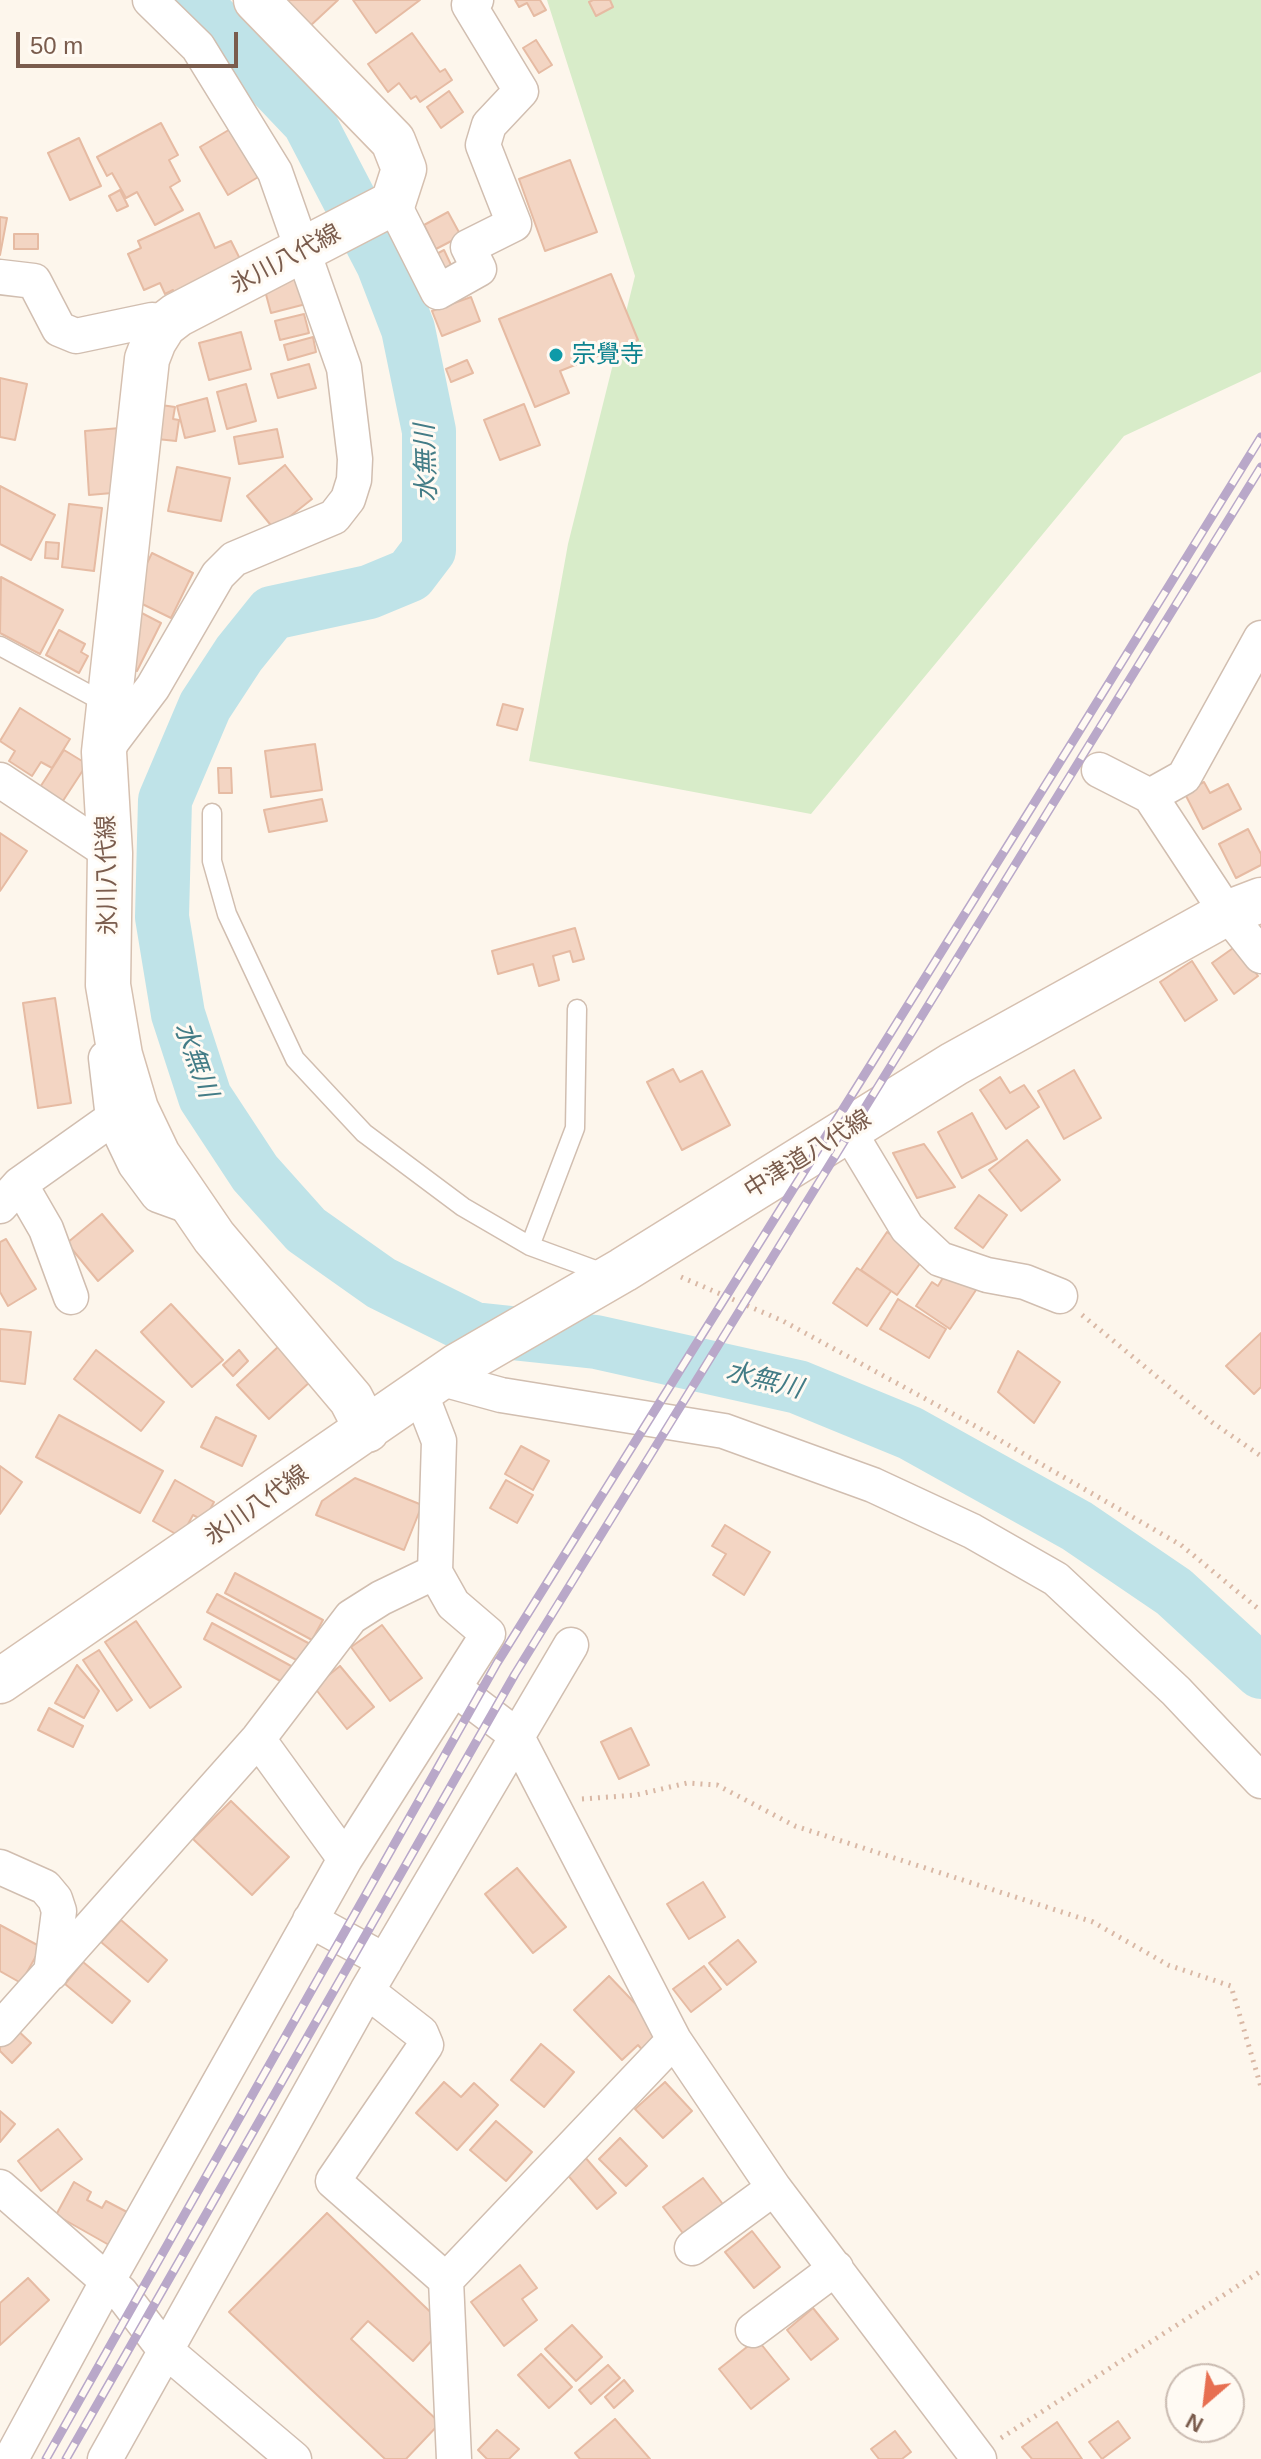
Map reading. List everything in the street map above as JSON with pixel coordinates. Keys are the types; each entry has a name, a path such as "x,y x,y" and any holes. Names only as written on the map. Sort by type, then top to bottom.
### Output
{"main road":[{"path":"256,0 393,141 404,169 386,207"},
{"name":"氷川八代線","path":"0,1681 367,1430 351,1399 214,1237 158,1155 136,1109 120,1055 108,985 110,853 104,752 147,359 154,341 164,325 177,315 386,207"},
{"name":"中津道八代線","path":"367,1430 439,1379 617,1273 954,1064 1244,906"}],"street":[{"path":"104,752 153,687 218,575 234,559 334,517 348,499 354,480 355,459 344,368 307,249 275,172 198,47 150,0"},
{"path":"386,207 438,292 479,269 468,247 514,224 483,145 489,125 521,91 469,5 476,0"},
{"path":"0,277 34,281 59,329 76,336 152,320 164,325"},
{"path":"1150,796 1184,777 1261,638"},
{"path":"1099,770 1150,796 1244,906 1261,956"},
{"path":"0,780 110,853"},
{"path":"108,985 104,1046 113,1118 135,1164 158,1195 194,1208"},
{"path":"71,1297 46,1229 10,1195 113,1118"},
{"path":"848,1130 907,1228 940,1259 987,1275 1025,1282 1060,1296"},
{"path":"11,2459 345,1859 488,1634 453,1604 435,1572 439,1379 501,1395 724,1431 873,1485 972,1531 1056,1579 1176,1691 1261,1781"},
{"path":"0,2029 258,1739 351,1617 381,1598 435,1572"},
{"path":"105,2459 367,1991 571,1645"},
{"path":"454,1688 516,1735 674,2040 774,2188 978,2457"},
{"path":"258,1739 345,1859"},
{"path":"0,1867 45,1887 55,1899 59,1911 51,1973"},
{"path":"310,1920 385,1961"},
{"path":"367,1991 421,2033 426,2045 333,2181 446,2280"},
{"path":"454,2459 446,2280 674,2040"},
{"path":"0,2187 121,2293 164,2349 282,2455"},
{"path":"692,2248 774,2188"},
{"path":"753,2330 836,2268"}],"lane":[{"path":"0,646 110,706"},
{"path":"212,813 212,861 227,914 295,1059 364,1133 463,1207 530,1246 617,1273"},
{"path":"530,1246 575,1128 577,1009"}],"path":[{"path":"617,1273 680,1277 783,1321 977,1427 1181,1545 1261,1611"},
{"path":"1060,1296 1213,1423 1261,1456"},
{"path":"549,1802 636,1795 687,1783 717,1785 795,1826 1093,1922 1168,1965 1231,1986 1261,2087"},
{"path":"978,2457 1261,2271"}],"green space":[{"path":"547,0 1261,0 1261,372 1124,436 811,814 529,761 568,544 635,276"}],"building":[{"path":"283,0 338,0 309,27"},
{"path":"353,0 420,0 376,33"},
{"path":"515,0 540,0 546,10 534,16 527,3 519,7"},
{"path":"610,0 613,7 596,16 589,2"},
{"path":"412,33 440,72 445,69 452,80 420,102 416,96 411,99 399,83 388,92 368,64"},
{"path":"536,40 552,65 539,73 523,48"},
{"path":"449,91 463,112 441,128 427,107"},
{"path":"161,123 178,155 169,160 180,181 170,187 183,210 155,225 137,192 126,198 112,173 107,176 97,157"},
{"path":"232,128 260,176 228,195 200,147"},
{"path":"79,138 101,186 70,200 48,153"},
{"path":"570,160 597,232 545,251 519,179"},
{"path":"120,190 128,206 117,211 109,196"},
{"path":"448,212 461,236 436,249 424,225"},
{"path":"199,213 215,248 231,241 248,275 177,299 173,290 165,294 160,283 144,290 128,254 141,248 138,241"},
{"path":"0,217 7,218 0,255"},
{"path":"14,234 38,234 38,249 14,249"},
{"path":"444,250 452,267 438,274 429,258"},
{"name":"宗覺寺","path":"611,274 638,340 560,371 569,393 535,407 499,319"},
{"path":"299,278 306,304 271,313 264,287"},
{"path":"471,297 480,321 442,336 432,311"},
{"path":"304,314 309,333 280,340 275,321"},
{"path":"241,332 251,369 209,380 199,343"},
{"path":"313,337 316,352 288,360 284,345"},
{"path":"467,360 473,373 451,382 446,369"},
{"path":"309,364 316,388 278,398 271,374"},
{"path":"0,378 27,384 15,440 0,437"},
{"path":"246,384 256,421 227,429 217,392"},
{"path":"207,398 215,431 185,438 177,406"},
{"path":"524,404 540,445 500,460 484,420"},
{"path":"161,405 175,407 173,419 179,420 176,441 157,439"},
{"path":"120,428 124,492 89,495 85,431"},
{"path":"277,429 283,457 239,464 234,437"},
{"path":"285,465 312,499 274,529 247,496"},
{"path":"177,467 230,478 221,521 168,511"},
{"path":"0,486 55,515 31,560 0,544"},
{"path":"69,504 102,508 94,571 62,567"},
{"path":"46,542 59,543 58,559 45,558"},
{"path":"152,553 193,573 171,618 130,598"},
{"path":"1,577 63,610 40,654 0,633"},
{"path":"134,609 161,623 137,671 126,665"},
{"path":"59,630 85,644 81,652 88,656 79,673 46,655"},
{"path":"503,704 523,709 517,730 497,725"},
{"path":"20,708 70,739 52,768 41,762 32,776 9,761 15,751 0,741"},
{"path":"315,744 322,790 271,797 265,751"},
{"path":"64,750 87,764 57,810 35,795"},
{"path":"218,768 231,768 232,793 219,793"},
{"path":"1204,782 1210,793 1228,784 1241,809 1203,829 1184,792"},
{"path":"322,799 327,821 269,832 264,810"},
{"path":"1248,829 1261,854 1261,865 1236,878 1219,844"},
{"path":"0,833 27,851 0,891"},
{"path":"575,928 584,959 573,962 570,951 553,956 559,980 539,986 533,964 498,974 492,951"},
{"path":"1236,946 1258,976 1234,994 1212,963"},
{"path":"1192,961 1217,1000 1185,1021 1160,982"},
{"path":"55,998 71,1103 38,1108 23,1003"},
{"path":"673,1069 680,1082 702,1071 730,1125 682,1150 647,1082"},
{"path":"1074,1070 1101,1118 1064,1139 1038,1091"},
{"path":"1000,1077 1010,1093 1024,1085 1039,1107 1006,1129 980,1090"},
{"path":"972,1113 997,1159 962,1178 938,1132"},
{"path":"1027,1140 1060,1180 1021,1211 989,1170"},
{"path":"924,1144 955,1187 917,1198 893,1153"},
{"path":"979,1195 1007,1215 983,1248 955,1228"},
{"path":"102,1214 133,1251 98,1281 67,1243"},
{"path":"887,1232 924,1258 897,1295 861,1270"},
{"path":"6,1239 36,1289 8,1306 0,1292 0,1242"},
{"path":"857,1268 891,1291 867,1326 833,1303"},
{"path":"947,1271 976,1290 950,1329 916,1306 932,1282 938,1286"},
{"path":"898,1299 946,1329 929,1358 880,1329"},
{"path":"171,1304 223,1360 192,1387 141,1332"},
{"path":"0,1329 31,1332 25,1384 0,1381"},
{"path":"1261,1333 1261,1387 1254,1394 1226,1366"},
{"path":"279,1346 311,1381 269,1419 237,1385"},
{"path":"96,1350 164,1402 141,1431 74,1379"},
{"path":"239,1350 248,1361 233,1376 223,1365"},
{"path":"1018,1351 1060,1382 1034,1423 998,1392"},
{"path":"59,1415 163,1471 140,1513 36,1457"},
{"path":"216,1417 256,1436 242,1466 201,1447"},
{"path":"521,1446 549,1461 533,1490 505,1474"},
{"path":"0,1466 22,1482 0,1514"},
{"path":"355,1478 422,1505 404,1550 316,1515 322,1501"},
{"path":"175,1480 214,1502 204,1521 193,1515 181,1537 153,1521"},
{"path":"506,1480 533,1495 517,1523 490,1508"},
{"path":"725,1525 770,1552 744,1595 713,1575 726,1554 712,1546"},
{"path":"235,1573 323,1620 312,1640 225,1593"},
{"path":"217,1594 310,1644 300,1662 207,1612"},
{"path":"136,1621 181,1687 150,1708 105,1642"},
{"path":"212,1623 293,1667 284,1683 204,1639"},
{"path":"382,1625 422,1678 390,1701 351,1647"},
{"path":"99,1650 132,1700 117,1711 83,1660"},
{"path":"77,1665 99,1691 84,1718 55,1703"},
{"path":"340,1666 374,1707 347,1729 314,1687"},
{"path":"49,1708 83,1726 73,1747 38,1730"},
{"path":"631,1728 649,1765 619,1779 601,1742"},
{"path":"231,1801 289,1857 252,1895 193,1839"},
{"path":"517,1868 566,1927 533,1953 485,1894"},
{"path":"703,1882 725,1917 689,1939 667,1904"},
{"path":"121,1920 167,1960 148,1982 101,1942"},
{"path":"0,1925 41,1947 21,1983 0,1971"},
{"path":"738,1940 756,1962 727,1985 709,1963"},
{"path":"83,1962 130,2001 112,2023 65,1984"},
{"path":"704,1966 721,1989 691,2012 673,1989"},
{"path":"609,1976 666,2036 646,2054 638,2045 622,2060 574,2010"},
{"path":"13,2026 31,2043 12,2063 0,2051 0,2040"},
{"path":"541,2044 574,2072 544,2107 511,2080"},
{"path":"444,2082 461,2097 474,2083 498,2105 457,2150 416,2113"},
{"path":"665,2082 692,2111 663,2138 635,2109"},
{"path":"0,2111 15,2124 0,2142"},
{"path":"496,2121 532,2152 506,2181 470,2150"},
{"path":"58,2129 82,2159 41,2191 18,2161"},
{"path":"620,2138 647,2166 626,2186 599,2159"},
{"path":"584,2156 616,2193 597,2209 565,2172"},
{"path":"703,2178 728,2211 688,2240 663,2207"},
{"path":"74,2182 91,2192 87,2200 102,2208 106,2201 127,2212 109,2245 56,2215"},
{"path":"327,2213 445,2326 413,2361 368,2321 351,2339 440,2423 406,2459 385,2459 229,2312"},
{"path":"752,2231 780,2267 754,2288 725,2252"},
{"path":"520,2265 537,2288 522,2299 537,2320 504,2346 471,2302"},
{"path":"28,2278 49,2300 0,2345 0,2303"},
{"path":"813,2308 838,2339 811,2360 787,2330"},
{"path":"572,2325 602,2357 576,2381 545,2349"},
{"path":"757,2339 789,2379 751,2409 719,2369"},
{"path":"541,2354 572,2387 549,2408 518,2375"},
{"path":"608,2365 620,2378 591,2404 579,2390"},
{"path":"624,2380 633,2391 614,2408 605,2397"},
{"path":"615,2419 650,2459 580,2459 575,2453"},
{"path":"1118,2421 1130,2438 1102,2459 1089,2442"},
{"path":"1057,2422 1082,2459 1032,2459 1022,2447"},
{"path":"497,2430 519,2449 509,2459 487,2459 478,2450"},
{"path":"895,2431 911,2452 902,2459 879,2459 871,2449"}],"waterway":[{"name":"水無川","path":"193,0 309,122 383,264 408,329 429,431 429,550 410,575 369,592 272,613 239,654 205,706 165,800 162,917 178,1014 205,1097 255,1173 306,1230 381,1283 474,1329 596,1342 798,1387 910,1433 1077,1526 1174,1592 1261,1672"}],"railway":[{"path":"46,2459 497,1663 1261,437"},
{"path":"66,2459 515,1674 1261,467"}],"place":[{"name":"宗覺寺","path":"556,355"}]}
